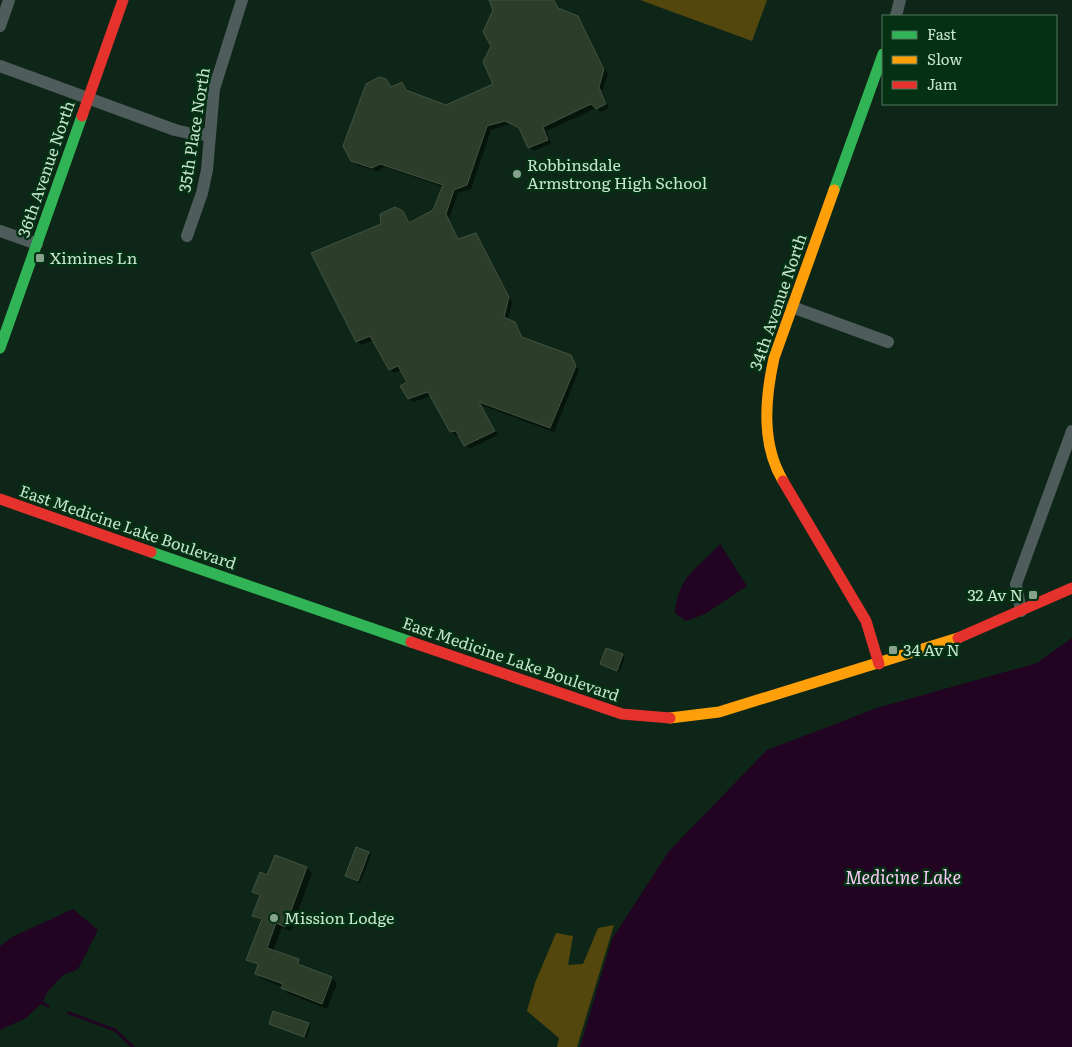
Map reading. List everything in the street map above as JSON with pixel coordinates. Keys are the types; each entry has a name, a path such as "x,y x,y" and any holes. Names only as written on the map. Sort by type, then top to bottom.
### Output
{"street":[{"path":"0,26 9,0"},
{"name":"36th Avenue North","path":"0,348 123,0"},
{"name":"35th Place North","path":"187,236 202,193 214,89 242,0"},
{"path":"896,15 900,0"},
{"name":"34th Avenue North","path":"879,664 866,621 775,467 768,440 765,412 767,385 792,307 882,57"},
{"path":"0,66 175,130 197,135 210,134"},
{"path":"0,231 37,244"},
{"path":"792,307 888,342"},
{"path":"1021,611 1016,584 1072,431"},
{"name":"East Medicine Lake Boulevard","path":"0,499 558,694 624,714 674,717 719,712 879,664 979,630 1072,588"}],"shaded area":[{"path":"640,0 767,0 752,41"},
{"path":"614,925 577,1047 557,1047 559,1038 527,1011 535,983 556,933 573,936 568,965 583,964 598,928"}],"water":[{"path":"720,544 747,586 705,614 686,621 675,613 680,590 690,574"},
{"name":"Medicine Lake","path":"1072,638 1072,1047 580,1047 612,939 669,851 767,750 877,708 1037,663"},
{"path":"73,909 98,930 78,969 63,975 48,991 42,1003 26,1018 0,1030 0,946 12,937"}],"building":[{"path":"489,0 554,0 558,8 578,16 604,69 599,87 606,104 596,109 591,104 543,127 548,140 528,148 519,128 505,121 487,126 467,185 454,190 446,214 458,239 476,233 509,297 504,317 515,322 522,337 571,355 576,366 550,428 479,402 495,431 464,446 456,431 450,432 428,392 408,399 400,386 407,382 398,366 389,370 370,336 356,342 311,253 381,224 380,214 395,207 403,211 409,223 433,210 443,185 380,164 372,168 351,161 343,146 366,84 379,77 386,79 391,87 402,82 406,90 446,105 493,84 483,62 491,46 483,32 493,10"},
{"path":"606,648 623,654 617,671 600,664"},
{"path":"356,847 369,852 358,881 345,876"},
{"name":"Mission Lodge","path":"275,855 307,867 285,927 276,923 267,948 299,959 298,964 332,977 322,1004 281,988 283,984 255,974 258,964 246,960 262,919 252,916 260,895 252,892 260,872 267,875"},
{"path":"273,1011 309,1023 304,1037 269,1024"}],"waterway":[{"path":"42,1003 48,1006"},
{"path":"69,1013 115,1030 133,1047"}],"traffic: fast":[{"path":"834,190 882,57"},
{"path":"0,348 82,116"},
{"path":"151,552 411,642"}],"traffic: slow":[{"path":"783,481 776,467 768,437 767,405 771,374 774,358 834,190"},
{"path":"670,718 719,712 958,638"}],"traffic: jam":[{"path":"82,116 123,0"},
{"path":"783,481 866,621 879,664"},
{"path":"0,499 151,552"},
{"path":"958,638 1072,588"},
{"path":"411,642 622,714 670,718"}],"place":[{"name":"Robbinsdale Armstrong High School","path":"517,174"},
{"name":"Ximines Ln","path":"40,258"},
{"name":"32 Av N","path":"1033,595"},
{"name":"34 Av N","path":"893,650"},
{"name":"Mission Lodge","path":"274,918"}]}
